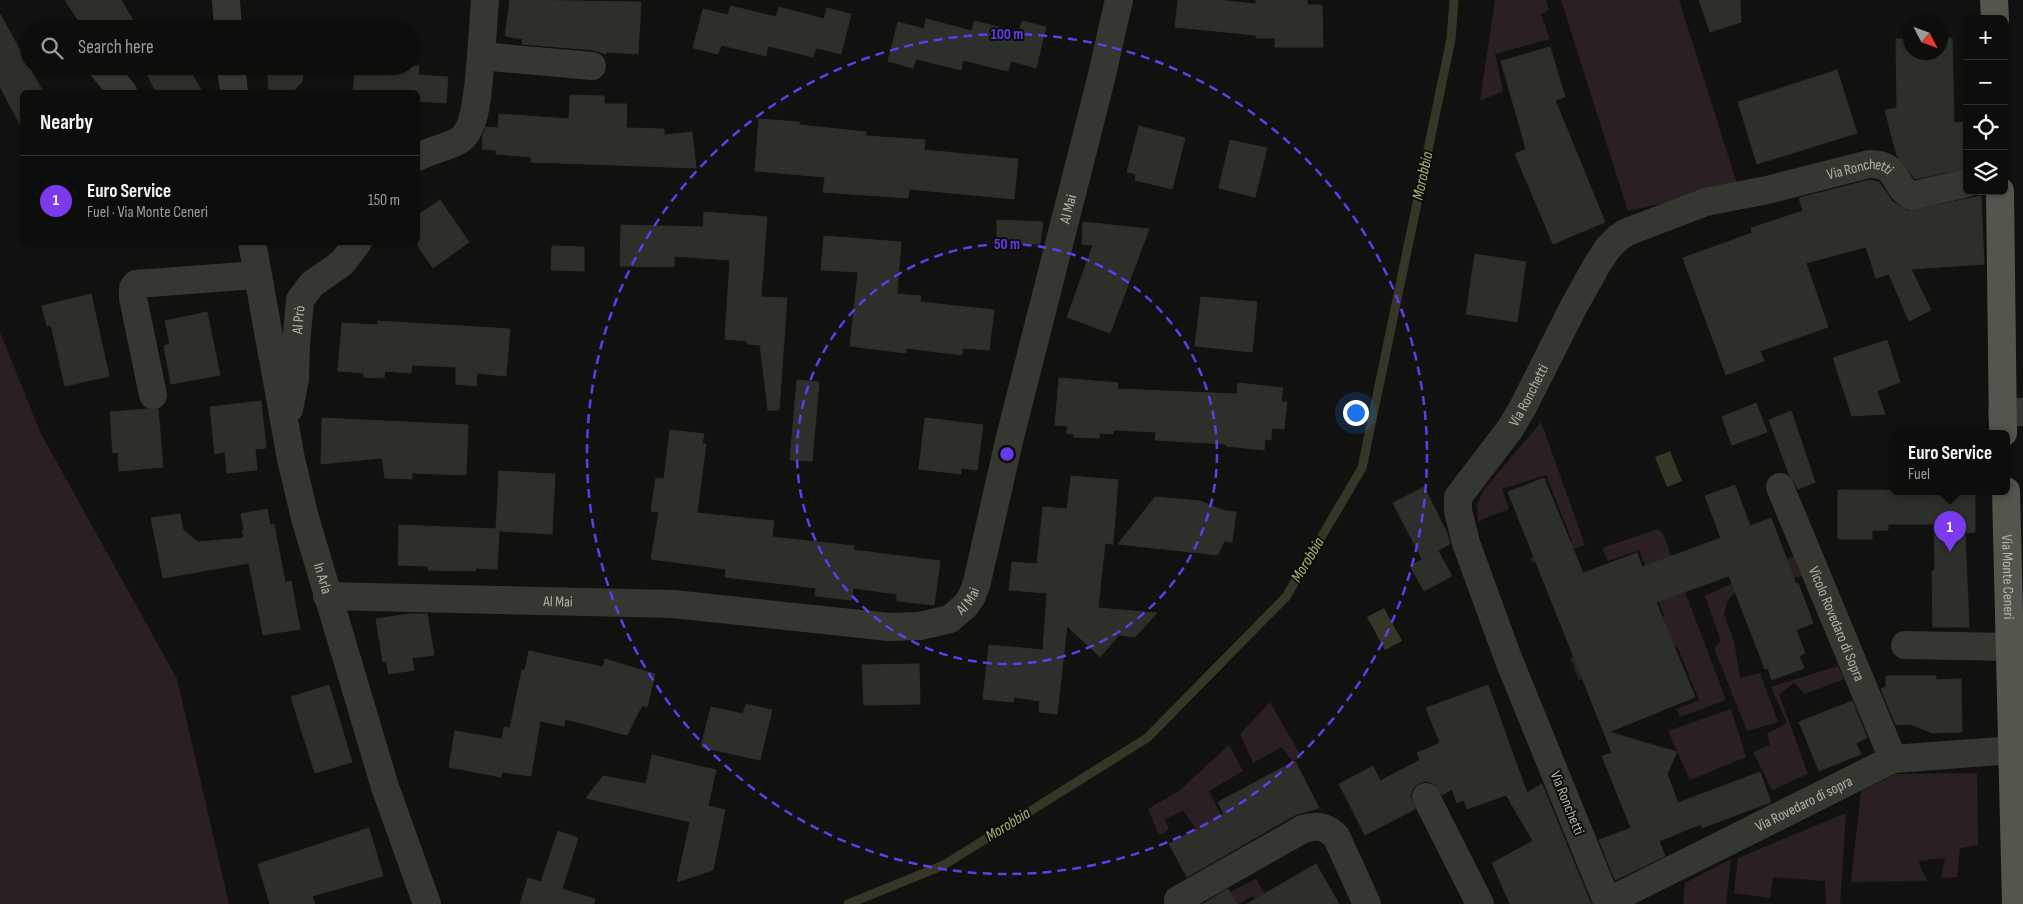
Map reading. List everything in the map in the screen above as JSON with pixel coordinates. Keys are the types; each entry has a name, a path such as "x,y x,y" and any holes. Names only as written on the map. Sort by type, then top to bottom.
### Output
{"main road":[{"path":"1994,0 1995,15"},
{"path":"2000,195 2010,419"},
{"name":"Via Monte Ceneri","path":"2006,495 2015,662 2013,750 2019,823 2016,904"}],"street":[{"path":"226,0 227,20"},
{"path":"420,156 456,142 468,132 472,122 481,56 485,0"},
{"name":"Al Mai","path":"327,596 674,604 889,627 920,626 950,619 972,596 978,582 1009,441 1093,111 1119,0"},
{"path":"481,56 592,66"},
{"path":"109,75 121,90"},
{"path":"232,75 234,90"},
{"name":"Via Ronchetti","path":"1608,903 1508,658 1466,543 1458,504 1462,490 1510,429 1598,263 1608,248 1627,232 1706,202 1768,190 1869,164 1884,165 1894,174 1903,190 1911,196 1963,184"},
{"name":"Al Prò","path":"285,422 291,403 295,379 300,300 312,284 342,263 356,245"},
{"path":"153,395 133,298 133,288 136,284 251,254"},
{"name":"In Arla","path":"251,254 285,422 290,459 327,596 385,787 427,904"},
{"name":"Vicolo Rovedaro di Sopra","path":"1780,487 1893,758"},
{"path":"1905,645 2015,662"},
{"name":"Via Rovedaro di sopra","path":"1608,903 1893,758 2013,750"},
{"path":"1426,797 1480,904"},
{"path":"1178,900 1303,829 1321,826 1336,836 1368,904"}],"shaded area":[{"path":"1495,0 1546,0 1549,10 1541,14 1550,39 1495,54 1503,91 1480,101"},
{"path":"1561,0 1679,0 1738,187 1628,211"},
{"path":"0,332 41,434 177,679 229,904 0,904"},
{"path":"1541,422 1585,545 1532,563 1530,559 1572,541 1546,475 1502,489 1509,509 1478,521 1477,505 1483,491"},
{"path":"1670,451 1682,481 1667,487 1655,457"},
{"path":"1658,529 1663,534 1726,700 1680,717 1676,709 1699,700 1677,646 1579,680 1570,658 1661,621 1664,615 1639,550 1608,561 1602,548"},
{"path":"1802,552 1809,573 1787,581 1780,575 1734,593 1727,602 1724,614 1734,641 1740,678 1760,673 1778,722 1747,731 1714,648 1721,641 1705,596"},
{"path":"1384,608 1402,641 1385,650 1367,617"},
{"path":"1838,666 1844,679 1805,694 1794,683 1779,694 1808,774 1772,790 1753,752 1770,745 1767,734 1787,723 1771,687"},
{"path":"1270,702 1302,758 1292,761 1282,747 1253,763 1240,734"},
{"path":"1731,709 1746,757 1690,780 1668,731"},
{"path":"1229,745 1243,771 1209,791 1224,821 1203,839 1183,810 1164,820 1169,827 1166,832 1159,835 1148,809 1179,791"},
{"path":"1977,773 1978,845 1960,848 1957,877 1941,878 1945,858 1918,861 1927,881 1851,882 1861,791 1896,774"},
{"path":"1846,813 1840,904 1826,904 1825,881 1773,877 1770,898 1734,893 1738,858"},
{"path":"1731,859 1726,904 1683,904 1685,883"},
{"path":"1256,879 1270,904 1257,904 1253,896 1238,904 1211,904 1212,901"}],"building":[{"path":"65,0 121,0 133,20 78,20"},
{"path":"510,0 641,2 638,54 606,52 606,54 593,50 522,44 523,39 505,36"},
{"path":"1178,0 1218,0 1256,4 1256,0 1307,0 1307,5 1322,5 1323,47 1275,47 1275,38 1257,38 1256,35 1175,27"},
{"path":"1699,0 1740,0 1741,22 1710,32"},
{"path":"731,6 776,17 779,7 824,19 827,8 851,14 841,54 816,48 813,57 768,46 766,56 721,45 718,54 693,48 703,9 728,15"},
{"path":"0,14 20,50 20,75 34,75 42,90 20,90 20,124 0,87"},
{"path":"926,19 972,31 974,21 1019,32 1022,21 1046,27 1036,68 1011,61 1008,71 963,60 961,70 916,59 913,68 888,61 898,22 924,29"},
{"path":"1948,38 1952,38 1954,123 1963,122 1963,169 1915,179 1897,156 1885,110 1897,108 1896,39 1903,39 1903,60 1948,60"},
{"path":"1550,47 1565,97 1555,100 1605,222 1553,244 1515,154 1526,149 1501,61"},
{"path":"1837,70 1857,133 1757,164 1738,102"},
{"path":"148,75 193,75 201,90 155,90"},
{"path":"268,75 303,75 302,82 294,90 269,90"},
{"path":"355,75 448,77 446,103 420,101 420,90 418,90 418,87 417,90 353,90"},
{"path":"570,95 604,96 604,104 627,104 626,128 664,129 664,135 692,132 696,168 531,162 531,157 496,154 496,150 482,149 483,135 486,127 498,128 499,114 569,119"},
{"path":"759,119 799,122 799,125 866,132 866,136 925,140 924,150 1018,159 1014,199 909,189 908,198 823,192 825,177 755,171"},
{"path":"1139,126 1185,138 1172,189 1135,180 1136,174 1127,172"},
{"path":"1230,140 1267,148 1255,197 1219,188"},
{"path":"1870,180 1879,182 1893,202 1908,211 1981,196 1984,264 1911,269 1931,310 1909,321 1889,274 1876,278 1866,247 1806,263 1828,327 1760,351 1764,361 1726,375 1683,258 1752,233 1751,228 1803,211 1799,198"},
{"path":"440,200 469,242 433,268 418,246 420,245 420,214"},
{"path":"704,212 767,217 761,297 787,298 779,410 768,410 760,345 747,344 747,341 725,339 730,260 674,256 674,267 620,266 621,225 703,227"},
{"path":"997,220 1043,222 1040,244 997,243"},
{"path":"1083,222 1149,229 1110,333 1067,317 1093,245 1082,244"},
{"path":"824,236 901,242 897,294 921,296 920,302 994,310 989,350 963,348 962,355 906,348 906,353 850,346 858,272 821,270"},
{"path":"552,246 584,247 584,271 551,270"},
{"path":"1475,254 1526,262 1517,322 1466,314"},
{"path":"91,294 109,376 65,386 51,325 47,326 42,306"},
{"path":"1201,297 1257,302 1252,352 1195,346"},
{"path":"207,312 220,375 171,384 164,346 170,344 165,321"},
{"path":"378,321 510,329 506,376 477,373 476,386 456,384 456,367 412,365 411,373 385,371 384,378 364,377 364,373 338,371 342,323 378,325"},
{"path":"1887,340 1900,382 1877,391 1885,414 1852,416 1833,358"},
{"path":"1059,378 1118,383 1117,389 1237,394 1238,383 1283,388 1281,402 1287,402 1284,429 1272,428 1271,440 1265,439 1264,450 1226,446 1226,444 1155,440 1156,432 1113,430 1113,434 1100,433 1099,438 1074,437 1074,434 1066,433 1068,426 1055,425"},
{"path":"797,380 819,382 812,461 790,460"},
{"path":"261,401 266,448 255,449 257,470 227,473 225,452 215,454 210,407"},
{"path":"1756,403 1767,432 1732,445 1722,417"},
{"path":"158,409 163,467 119,471 118,452 113,453 110,412"},
{"path":"1791,411 1815,482 1798,489 1789,474 1769,420"},
{"path":"322,418 468,425 466,475 412,473 412,479 385,478 382,458 321,464"},
{"path":"925,418 983,425 977,470 961,468 961,474 919,469"},
{"path":"670,430 704,434 702,444 706,444 697,513 774,521 772,537 854,546 853,550 940,561 934,605 897,601 897,594 853,588 852,600 815,596 816,588 725,577 726,569 651,559 659,512 651,511 656,478 664,479"},
{"path":"499,471 555,474 552,534 499,531 497,569 476,568 476,571 428,570 428,566 398,565 399,525 496,529"},
{"path":"1071,476 1118,480 1113,544 1105,543 1098,608 1157,613 1135,637 1119,635 1100,657 1067,626 1057,714 1039,712 1040,701 1014,697 1013,702 983,699 989,645 1043,650 1047,593 1009,590 1012,562 1037,564 1043,507 1067,509"},
{"path":"1544,478 1583,573 1637,553 1642,567 1721,538 1705,496 1735,485 1750,526 1771,518 1813,623 1796,630 1805,653 1799,656 1804,668 1772,680 1768,668 1765,669 1729,576 1656,602 1695,697 1609,732 1677,752 1667,774 1678,803 1760,772 1771,802 1702,828 1701,824 1659,841 1665,856 1615,880 1599,840 1631,828 1602,756 1612,753 1508,492"},
{"path":"1424,487 1447,533 1450,544 1422,559 1393,503"},
{"path":"1838,490 1890,490 1890,495 1975,495 1975,532 1965,533 1969,627 1933,627 1932,571 1935,571 1934,524 1888,524 1888,530 1872,530 1872,539 1838,539"},
{"path":"1155,497 1200,501 1225,511 1236,512 1232,542 1224,541 1218,555 1118,544"},
{"path":"267,509 270,525 274,524 285,582 291,581 300,629 263,635 249,563 163,578 151,518 180,514 183,530 198,542 244,538 241,514"},
{"path":"1438,551 1452,576 1424,591 1410,566"},
{"path":"409,614 427,614 434,655 412,658 414,670 389,674 386,661 383,662 376,619"},
{"path":"529,651 603,667 605,659 655,674 647,707 642,705 627,735 565,719 564,726 540,721 531,776 502,772 501,777 449,767 455,731 502,739 504,727 510,728 522,670 525,670"},
{"path":"919,664 920,704 864,705 862,665"},
{"path":"1886,676 1936,676 1936,680 1961,679 1962,732 1932,733 1910,724 1896,725 1881,689 1886,687"},
{"path":"329,685 352,762 315,773 291,697"},
{"path":"1488,685 1527,793 1542,784 1591,904 1510,904 1492,863 1533,841 1506,795 1467,809 1464,800 1457,803 1452,789 1442,795 1434,784 1427,781 1419,783 1413,788 1410,796 1415,809 1365,835 1339,784 1373,766 1380,781 1420,760 1417,753 1440,743 1426,708"},
{"path":"1852,701 1867,738 1856,743 1861,754 1819,771 1799,722"},
{"path":"746,704 772,710 760,760 701,747 711,707 743,714"},
{"path":"652,755 716,770 708,806 725,810 713,870 677,882 690,822 586,798 603,776 646,784"},
{"path":"1295,761 1319,808 1295,815 1187,877 1169,844 1224,814 1218,802"},
{"path":"369,828 383,876 312,896 315,904 270,904 258,864"},
{"path":"558,831 578,838 562,889 595,899 594,904 520,904 528,878 541,882"},
{"path":"1316,864 1339,904 1247,904"},
{"path":"1228,889 1237,904 1203,904"}],"waterway":[{"name":"Morobbia","path":"848,904 944,865 1147,738 1286,597 1362,468 1451,39 1454,0"}],"place":[{"name":"Euro Service","path":"1950,552"}]}
